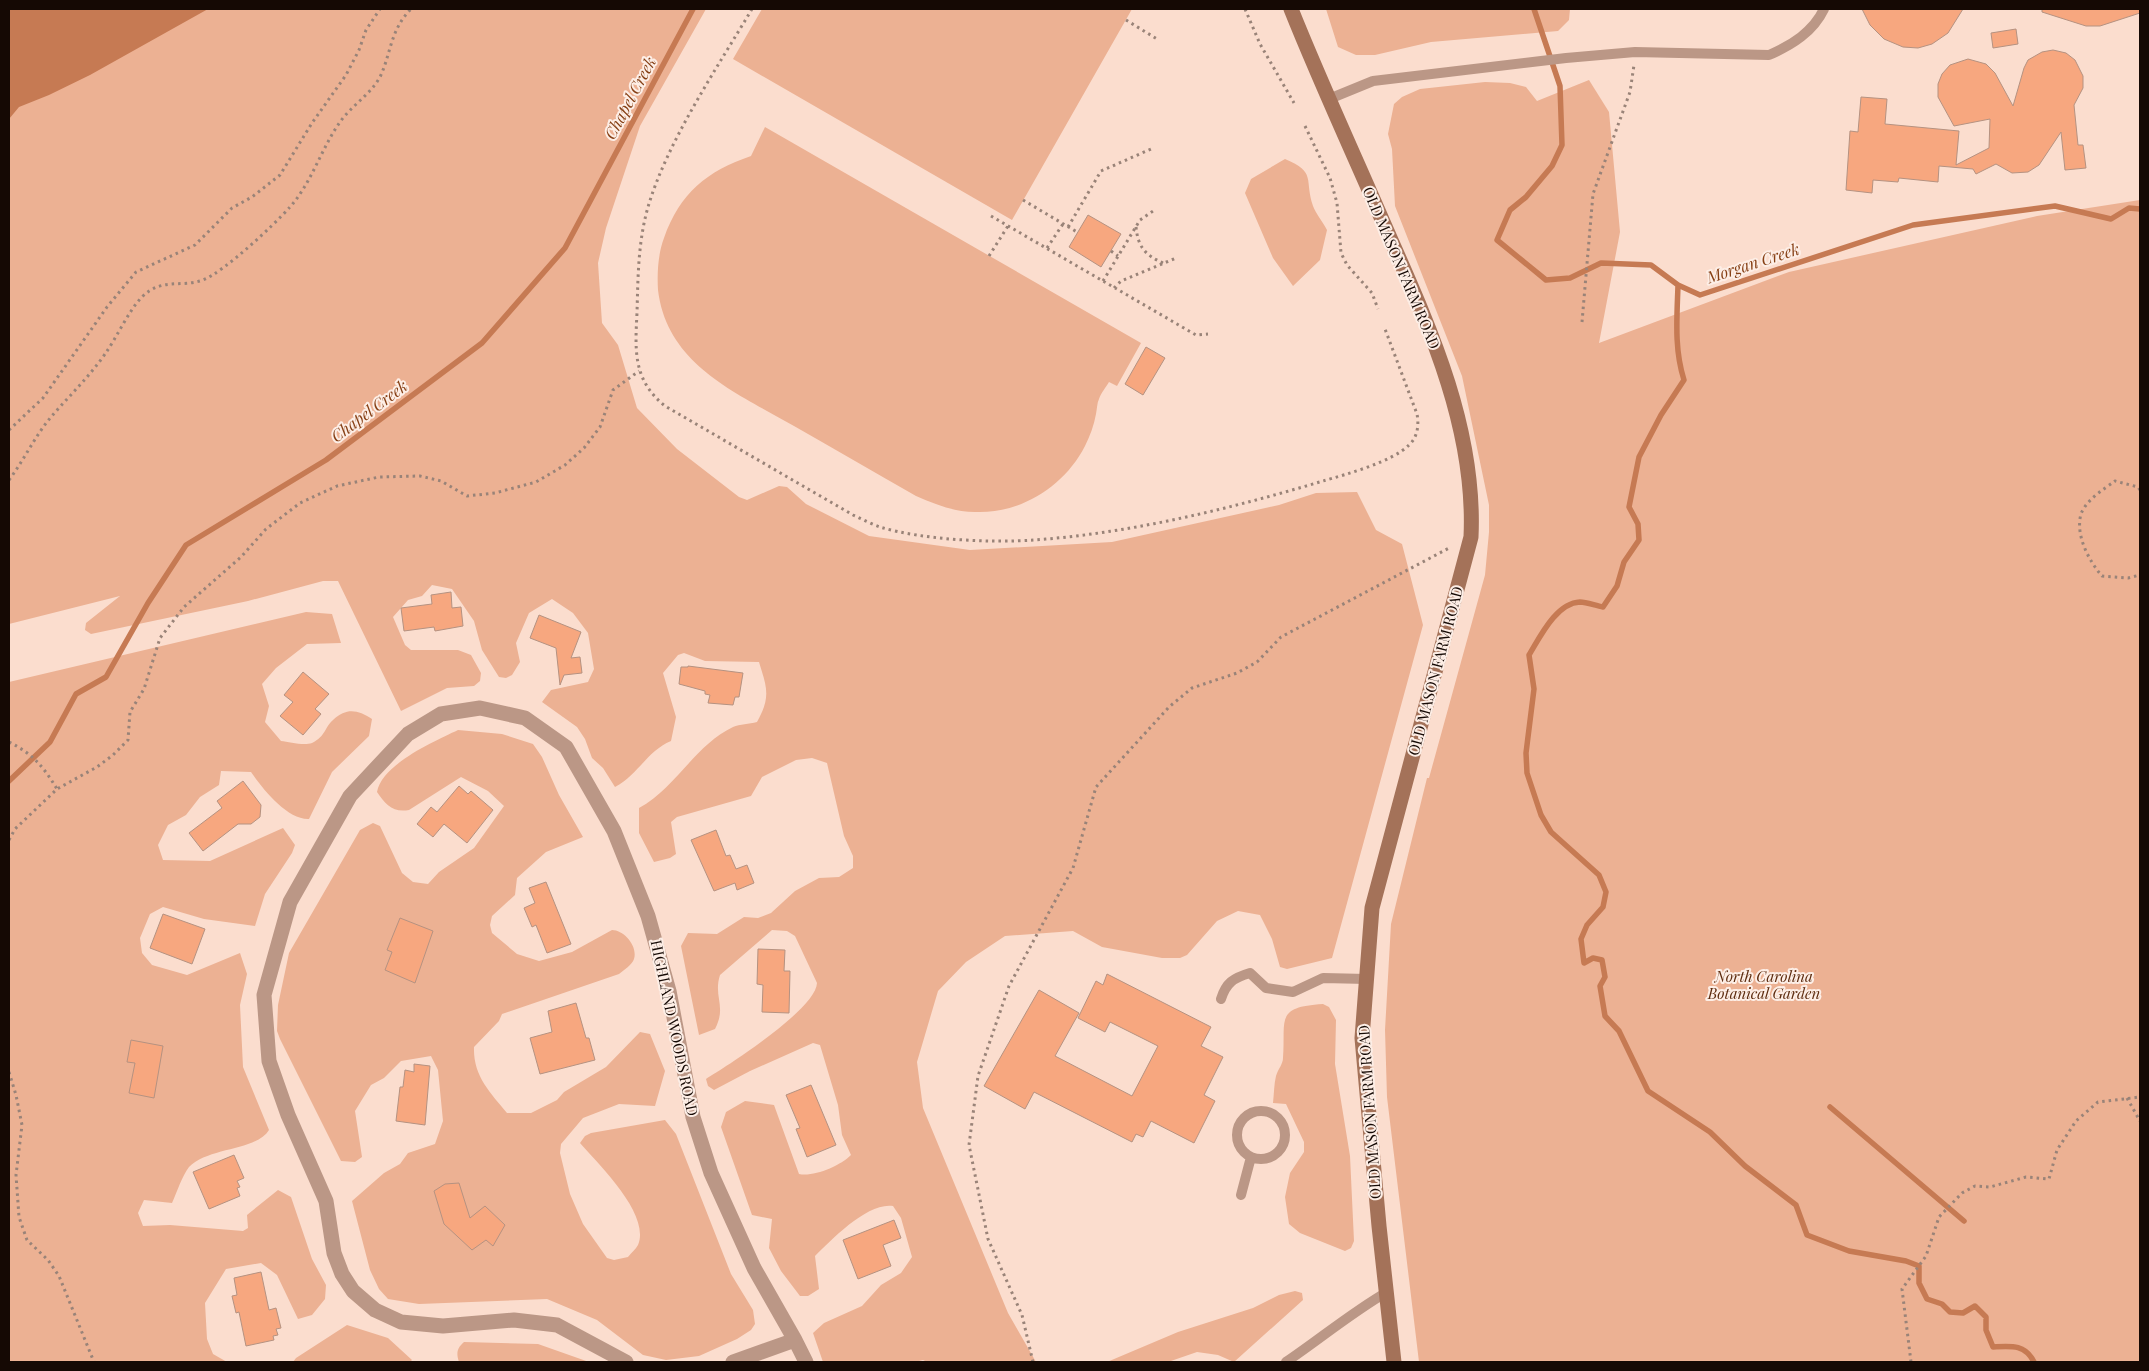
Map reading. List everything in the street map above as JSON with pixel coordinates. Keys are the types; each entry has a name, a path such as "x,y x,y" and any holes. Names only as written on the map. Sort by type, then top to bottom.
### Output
{"street":[{"name":"OLD MASON FARM ROAD","path":"1291,9 1407,277 1450,388 1468,465 1472,511 1471,537 1372,908 1362,1038 1394,1362"},
{"name":"HIGHLAND WOODS ROAD","path":"626,1362 557,1325 514,1320 443,1326 401,1322 375,1310 353,1291 342,1274 334,1252 326,1201 288,1115 269,1061 264,994 290,902 350,796 408,734 442,714 480,708 525,718 566,747 614,830 648,916 669,991 694,1117 711,1173 754,1268 806,1362"},
{"path":"733,1362 795,1340"}],"lane":[{"path":"1329,99 1373,81 1566,58 1635,52 1769,55 1789,47 1812,28 1824,9"},
{"path":"1221,1000 1226,985 1238,976 1250,973 1266,988 1293,992 1323,978 1366,979"},
{"path":"1253,1112 1270,1112 1282,1122 1285,1137 1283,1145 1273,1156 1266,1159 1251,1157 1244,1153 1237,1138 1240,1122 1253,1112"},
{"path":"1241,1195 1251,1157"},
{"path":"1286,1362 1334,1330 1355,1311 1387,1292"}],"path":[{"path":"9,430 43,398 107,307 136,272 195,245 232,208 252,197 280,175 299,142 346,75 359,50 366,30 380,9"},
{"path":"9,480 50,418 82,385 107,352 142,297 154,288 168,283 192,282 216,273 290,207 305,186 341,120 371,89 380,76 393,37 405,15 411,9"},
{"path":"752,9 692,112 659,176 648,208 639,248 636,353 645,386 665,406 852,515 880,527 914,534 984,540 1034,540 1173,520 1261,500 1351,473 1382,461 1410,445 1419,425 1417,414 1385,329"},
{"path":"1245,9 1260,44 1294,103"},
{"path":"1126,20 1157,38"},
{"path":"1582,322 1590,246 1592,194 1630,92 1635,52"},
{"path":"1305,126 1330,178 1338,203 1341,253 1347,265 1372,293 1378,310"},
{"path":"1068,227 1101,171 1151,149"},
{"path":"1023,200 1077,232"},
{"path":"1103,281 1136,226 1145,215 1156,210"},
{"path":"991,216 1196,335 1208,334"},
{"path":"1047,248 1063,224"},
{"path":"989,256 1008,226"},
{"path":"1136,226 1141,248 1152,258 1163,264"},
{"path":"1111,251 1118,256"},
{"path":"1114,288 1121,281 1176,258"},
{"path":"9,840 15,829 57,789 97,767 128,740 130,712 144,690 160,638 184,607 241,557 266,529 300,504 337,486 379,477 420,476 440,481 467,496 496,493 536,482 565,465 584,448 600,427 613,390 640,372"},
{"path":"2140,490 2138,487 2115,481 2087,505 2081,515 2085,549 2093,566 2102,576 2128,578 2140,575"},
{"path":"1033,1362 1022,1315 988,1239 968,1145 978,1076 1008,986 1072,868 1096,787 1169,707 1192,688 1237,673 1257,662 1281,637 1471,537"},
{"path":"9,742 29,752 47,773 57,789"},
{"path":"9,1072 22,1125 16,1175 19,1217 27,1240 48,1260 59,1276 72,1312 94,1362"},
{"path":"1911,1362 1902,1289 1926,1256 1939,1217 1962,1193 1975,1186 1990,1187 2026,1177 2049,1179 2057,1150 2076,1121 2098,1102 2140,1097"},
{"path":"2127,1098 2140,1121"}],"green space":[{"path":"9,9 706,9 640,126 606,228 598,263 602,323 618,345 637,408 677,449 739,497 747,500 779,486 787,487 806,504 869,536 970,550 1112,542 1279,505 1316,493 1357,492 1376,530 1402,544 1423,625 1332,958 1287,969 1280,967 1272,939 1260,915 1238,911 1217,921 1187,955 1180,958 1162,958 1102,947 1073,931 1005,936 966,962 938,991 917,1062 923,1108 1008,1313 1036,1362 927,1362 923,1360 915,1362 823,1362 813,1333 824,1323 862,1306 881,1285 901,1273 912,1257 901,1218 893,1206 883,1206 851,1223 815,1256 819,1289 808,1296 800,1296 781,1271 769,1248 772,1219 752,1215 721,1127 726,1112 745,1101 774,1105 799,1174 812,1174 826,1170 851,1155 842,1135 838,1105 820,1045 813,1043 750,1071 714,1090 708,1086 706,1079 770,1036 788,1021 813,994 817,983 795,936 787,931 772,930 720,975 718,989 720,1014 718,1021 715,1029 699,1035 681,946 688,933 717,934 744,917 758,918 771,913 795,891 819,878 839,877 853,868 853,856 844,836 827,763 812,758 796,760 762,777 751,796 677,817 671,822 676,854 670,858 654,862 639,833 639,808 664,790 707,745 720,735 733,727 757,722 766,699 766,686 759,662 705,661 684,653 678,655 663,673 676,717 671,741 655,751 630,776 615,787 603,768 592,758 585,739 577,727 542,702 551,690 588,682 594,669 588,633 573,613 552,599 529,613 516,643 520,662 512,675 506,678 499,677 482,650 474,621 452,589 432,585 422,596 408,600 393,617 405,645 411,650 458,650 471,655 481,673 480,681 474,686 447,688 401,711 338,581 323,581 248,601 91,634 85,630 86,623 120,596 9,624"},
{"path":"762,9 1132,9 1012,220 733,59"},
{"path":"1326,9 1570,9 1569,20 1558,31 1431,42 1375,55 1356,55 1338,47"},
{"name":"North Carolina Botanical Garden","path":"1589,80 1609,112 1620,232 1599,343 1789,272 2037,216 2140,200 2140,1362 1419,1362 1387,1097 1385,1030 1391,924 1427,778 1429,778 1485,575 1489,532 1489,505 1462,376 1395,206 1392,149 1388,134 1394,104 1402,97 1420,89 1485,82 1510,83 1526,87 1537,101"},
{"path":"765,127 1141,343 1117,386 1109,382 1102,392 1093,426 1085,446 1076,461 1053,485 1024,503 992,511 967,512 937,505 916,496 728,388 708,374 690,357 675,338 664,316 658,290 660,250 678,208 687,196 708,177 735,162 751,156"},
{"path":"1285,159 1302,168 1306,173 1313,206 1327,230 1320,260 1293,286 1273,258 1245,193 1251,179"},
{"path":"306,612 332,614 341,643 307,644 276,668 262,684 269,706 265,722 281,741 309,744 320,738 330,723 338,716 352,711 372,719 369,736 332,772 309,819 301,818 284,809 268,794 251,772 221,771 219,785 200,797 186,815 168,825 158,845 163,860 210,861 283,828 295,845 292,853 265,894 255,926 204,919 163,907 150,914 140,938 142,953 152,965 187,975 240,953 247,974 240,1005 243,1067 269,1130 263,1137 254,1142 208,1156 198,1161 186,1171 172,1203 144,1200 138,1213 143,1226 170,1225 243,1231 248,1228 247,1215 278,1190 291,1197 312,1259 326,1285 325,1299 312,1315 298,1319 277,1275 261,1263 226,1269 205,1303 207,1339 213,1354 227,1362 9,1362 9,682"},
{"path":"458,730 502,734 533,744 542,757 559,795 583,837 546,852 517,878 515,895 492,916 490,925 492,933 517,954 539,961 572,952 612,930 621,933 629,940 635,954 632,963 619,974 502,1014 499,1021 474,1047 476,1067 489,1091 507,1113 531,1113 557,1100 564,1092 606,1067 640,1032 650,1034 665,1071 655,1106 619,1104 583,1118 561,1144 560,1153 570,1194 583,1224 607,1258 614,1260 628,1257 638,1245 640,1233 637,1219 621,1190 580,1143 585,1136 591,1133 665,1120 676,1134 731,1274 753,1310 755,1324 751,1330 737,1339 699,1356 666,1360 643,1355 597,1320 547,1299 419,1304 388,1299 379,1289 370,1270 352,1201 384,1173 400,1164 408,1153 435,1144 443,1121 438,1070 431,1056 401,1061 384,1078 371,1085 355,1111 362,1157 355,1162 341,1161 280,1039 277,1031 278,1005 289,953 360,830 373,823 380,826 402,873 413,882 428,884 439,872 474,848 504,806 488,791 461,777 409,810 403,811 390,807 377,792 381,782 399,763 424,747"},
{"path":"1323,1004 1329,1007 1336,1020 1335,1064 1350,1156 1354,1241 1351,1248 1345,1251 1300,1233 1289,1224 1285,1197 1290,1173 1304,1152 1304,1142 1286,1104 1273,1103 1276,1076 1283,1060 1286,1018 1296,1008"},
{"path":"1295,1291 1302,1293 1303,1300 1234,1362 1218,1355 1197,1352 1168,1362 1107,1362 1178,1332 1253,1308 1279,1295"},
{"path":"347,1325 388,1338 412,1360 410,1362 293,1362 296,1358"},
{"path":"464,1342 538,1344 589,1362 459,1362 458,1351"}],"shaded area":[{"path":"9,9 208,9 90,75 19,107 9,119"}],"building":[{"path":"1862,9 1963,9 1948,33 1932,44 1918,48 1903,47 1884,39 1870,25"},
{"path":"2042,9 2140,9 2140,13 2100,26 2086,26 2042,12"},
{"path":"2016,29 2018,44 1993,48 1991,33"},
{"path":"2053,50 2066,53 2075,60 2083,76 2083,88 2074,105 2078,145 2083,145 2086,168 2065,170 2061,132 2039,165 2028,172 2012,173 1996,164 1976,174 1973,169 1939,166 1938,182 1899,178 1898,182 1873,180 1872,193 1846,190 1850,131 1858,132 1861,97 1887,99 1885,124 1959,131 1956,165 1989,148 1990,119 1954,126 1938,97 1938,84 1942,74 1950,65 1968,59 1986,64 1995,73 2013,106 2028,60 2042,52"},
{"path":"1088,215 1121,234 1101,267 1069,247"},
{"path":"1146,347 1165,358 1143,395 1125,384"},
{"path":"451,592 452,608 461,607 463,626 435,631 434,627 404,631 401,608 432,604 431,595"},
{"path":"539,615 581,632 571,658 580,657 582,673 564,675 560,685 556,648 530,638"},
{"path":"688,666 743,673 739,697 735,697 733,705 708,703 710,695 705,694 705,691 679,684 681,667"},
{"path":"303,672 329,694 315,709 321,714 303,735 280,716 293,702 284,695"},
{"path":"243,781 261,805 260,817 251,824 238,824 203,851 189,833 222,808 217,801"},
{"path":"459,786 468,794 471,791 493,810 467,843 444,824 433,837 417,824 431,807 437,812"},
{"path":"716,830 726,856 730,855 736,869 747,865 754,883 737,890 735,883 714,891 691,840"},
{"path":"546,882 571,944 547,953 536,925 532,927 524,908 535,903 529,888"},
{"path":"163,914 205,929 192,964 150,948"},
{"path":"400,918 433,931 415,983 385,970 392,952 387,950"},
{"path":"758,949 785,950 784,971 790,971 789,1013 762,1012 763,985 757,984"},
{"path":"1107,974 1211,1027 1201,1046 1223,1057 1204,1095 1215,1101 1194,1143 1151,1121 1143,1137 1136,1134 1132,1142 1034,1092 1025,1109 984,1086 1039,990 1079,1013 1055,1056 1132,1096 1158,1046 1110,1022 1105,1032 1078,1018 1096,981 1103,985"},
{"path":"576,1003 586,1038 589,1038 595,1060 540,1074 530,1038 552,1032 548,1011"},
{"path":"131,1040 163,1046 154,1098 129,1093 135,1063 127,1062"},
{"path":"414,1064 430,1066 425,1125 396,1121 400,1087 403,1087 405,1070 414,1072"},
{"path":"811,1085 836,1145 807,1157 796,1129 800,1128 786,1095"},
{"path":"234,1155 244,1178 237,1181 240,1187 237,1188 240,1196 209,1209 193,1172"},
{"path":"459,1183 470,1218 485,1206 505,1225 493,1246 486,1240 472,1250 444,1224 434,1191 445,1184"},
{"path":"894,1220 901,1238 883,1245 891,1266 858,1279 843,1240"},
{"path":"261,1272 269,1310 276,1308 281,1328 276,1329 278,1335 273,1336 274,1340 246,1346 239,1312 236,1313 232,1296 237,1295 234,1278"}],"waterway":[{"name":"Chapel Creek","path":"9,781 50,742 76,694 106,677 148,603 186,545 326,460 482,343 565,248 693,9"},
{"name":"Morgan Creek","path":"1534,9 1560,86 1562,145 1552,166 1526,197 1510,210 1497,240 1546,280 1570,278 1601,263 1651,265 1678,285 1700,295 1913,225 2055,206 2111,219 2129,208 2140,209"},
{"path":"1678,285 1677,345 1684,380 1661,415 1639,457 1629,507 1638,524 1639,540 1624,562 1617,586 1603,607 1580,602 1563,608 1550,622 1529,655 1534,689 1526,753 1527,773 1541,815 1551,832 1599,875 1606,892 1603,907 1587,925 1581,939 1584,963 1593,958 1602,960 1605,977 1600,986 1605,1016 1619,1031 1648,1091 1710,1132 1745,1166 1796,1205 1807,1235 1849,1251 1906,1261 1919,1266 1919,1283 1927,1299 1942,1304 1950,1312 1963,1313 1975,1306 1986,1317 1986,1330 1993,1347 2017,1347 2026,1352 2034,1362"},
{"path":"1830,1107 1964,1221"}]}
